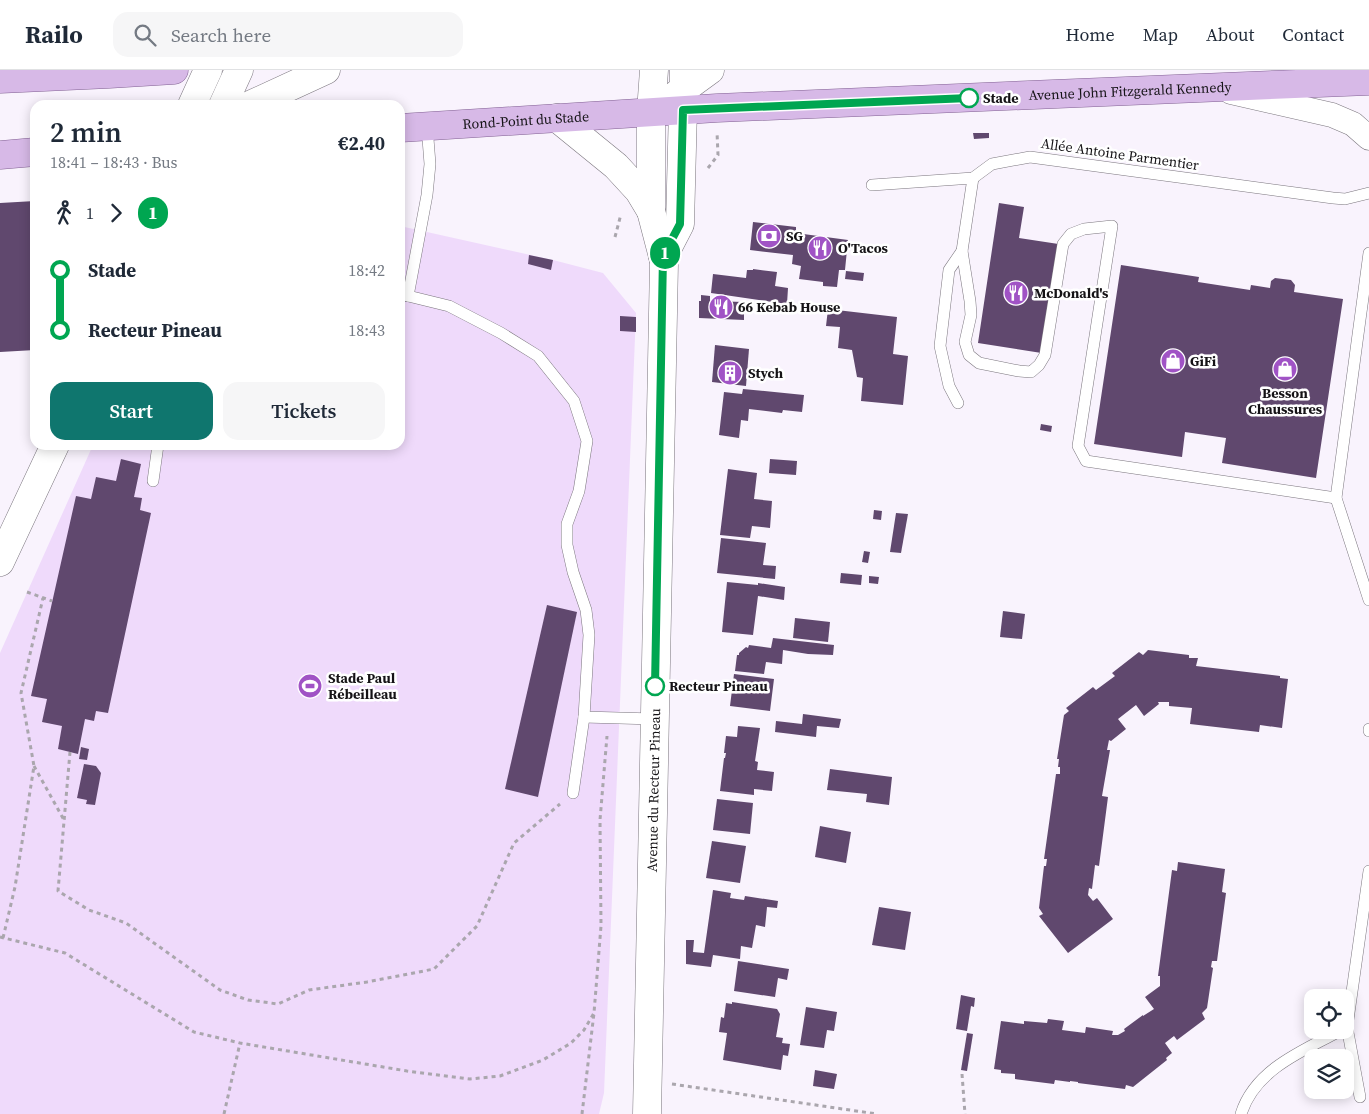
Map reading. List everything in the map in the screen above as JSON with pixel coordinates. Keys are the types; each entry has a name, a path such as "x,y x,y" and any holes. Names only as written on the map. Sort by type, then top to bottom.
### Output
{"main road":[{"path":"0,79 174,70"},
{"path":"194,100 208,70"},
{"path":"225,100 240,70"},
{"path":"261,100 326,70"},
{"name":"Avenue du Recteur Pineau","path":"647,1114 663,256 651,211 654,70"},
{"path":"684,90 710,70"},
{"name":"Avenue John Fitzgerald Kennedy","path":"652,112 684,90 1215,88 1369,81"},
{"name":"Avenue du Recteur Pineau","path":"663,256 680,224 684,90"},
{"name":"Rond-Point du Stade","path":"405,128 652,112"},
{"path":"557,118 616,166 639,191 651,211"},
{"path":"0,155 30,152"},
{"path":"3,549 52,450"}],"street":[{"path":"1215,88 1332,115 1353,124 1369,138"}],"lane":[{"path":"405,291 427,195 430,164 427,126"},
{"name":"Allée Antoine Parmentier","path":"974,178 992,164 1030,157 1333,198 1345,199 1369,193"},
{"path":"872,185 974,178 962,251 971,315 965,342 969,355 979,363 1019,371 1031,372 1045,355 1063,244 1071,234 1084,229 1112,226 1078,446 1086,461 1336,498"},
{"path":"958,403 949,386 940,346 949,270 962,251"},
{"path":"1369,253 1364,336 1336,498 1369,600"},
{"path":"405,295 449,306 509,337 538,356 574,401 587,441 579,491 567,524 567,545 573,572 586,610 589,636 584,717 574,793"},
{"path":"153,481 157,450"},
{"path":"584,717 654,719"},
{"path":"1351,989 1369,870"},
{"path":"1241,1114 1245,1102 1256,1086 1279,1064 1325,1039"},
{"path":"1347,1039 1360,1097"}],"path":[{"path":"27,592 52,601"},
{"path":"42,598 21,693 34,766 64,820"},
{"path":"582,1114 594,1013 601,926 600,820 608,718"},
{"path":"70,752 58,891 89,910 126,923 220,990 248,1000 278,1004 309,990 367,982 434,969 477,926 514,843 574,793"},
{"path":"34,766 14,887 2,938 65,953 194,1032 240,1043 407,1071 470,1079 500,1076 543,1060 571,1043 584,1030 594,1013"},
{"path":"224,1114 240,1043"},
{"path":"962,1074 965,1114"},
{"path":"672,1084 877,1114"}],"shaded area":[{"name":"Stade Paul Rébeilleau","path":"405,227 603,273 636,313 604,1093 599,1114 0,1114 0,653 91,450 405,450"}],"building":[{"path":"973,133 989,133 989,138 974,139"},
{"path":"30,201 30,350 0,352 0,203"},
{"name":"McDonald's","path":"999,203 1024,207 1019,238 1065,245 1048,354 978,343"},
{"path":"753,222 796,227 796,233 848,240 845,270 839,270 837,287 823,286 823,282 799,279 801,266 792,264 793,255 750,250"},
{"path":"529,255 553,260 551,270 528,264"},
{"path":"1121,265 1199,277 1198,282 1250,290 1251,285 1270,288 1271,281 1275,278 1291,280 1295,285 1294,292 1343,299 1316,478 1222,463 1226,438 1185,432 1182,457 1094,444"},
{"path":"747,270 777,272 775,286 788,288 787,304 711,293 713,274 746,278"},
{"path":"846,271 864,273 863,281 845,279"},
{"name":"66 Kebab House","path":"701,295 710,296 710,301 744,302 744,320 699,318"},
{"path":"828,309 897,317 893,354 908,356 903,405 861,401 863,378 857,377 852,350 838,348 840,327 826,326"},
{"path":"620,316 636,317 636,332 620,331"},
{"name":"Stych","path":"715,345 749,349 746,386 712,382"},
{"path":"743,389 804,395 802,412 783,410 782,413 749,409 748,421 741,420 739,438 719,435 724,392 742,394"},
{"path":"1041,424 1052,426 1051,432 1040,430"},
{"path":"121,459 141,464 134,497 142,498 140,510 151,513 108,713 96,711 94,721 85,719 78,754 58,749 62,726 42,722 47,699 31,696 76,496 91,499 96,477 116,481"},
{"path":"770,459 797,461 796,475 769,473"},
{"path":"728,469 757,473 754,499 772,501 770,528 752,526 750,538 720,535"},
{"path":"874,510 882,511 881,520 873,519"},
{"path":"896,513 908,514 901,553 890,552"},
{"path":"721,538 766,543 763,565 776,566 775,579 717,573"},
{"path":"864,551 870,552 868,563 862,562"},
{"path":"841,573 862,575 861,585 840,583"},
{"path":"869,576 879,577 878,584 869,583"},
{"path":"727,582 758,585 758,583 785,587 784,600 758,596 753,635 722,632"},
{"path":"547,605 577,612 538,797 505,789"},
{"path":"1003,611 1025,614 1022,639 1000,637"},
{"path":"795,618 830,622 828,642 793,638"},
{"path":"773,638 834,645 833,655 783,650 782,664 766,662 764,674 735,671 737,655 739,653 746,647 748,648 749,645 771,648"},
{"path":"1148,650 1189,655 1189,658 1198,658 1196,666 1280,676 1280,678 1288,679 1282,728 1260,725 1259,732 1190,724 1192,708 1169,706 1169,702 1158,702 1159,704 1144,716 1136,705 1118,719 1126,729 1111,741 1109,740 1107,750 1110,750 1102,796 1108,797 1099,866 1095,865 1092,889 1089,888 1088,895 1093,901 1097,898 1113,919 1068,953 1039,916 1043,914 1039,908 1044,866 1046,866 1047,859 1044,859 1056,774 1060,774 1060,767 1058,767 1059,759 1057,759 1064,715 1069,711 1066,708 1093,687 1096,690 1115,676 1112,673 1139,652 1143,655"},
{"path":"734,674 774,679 770,711 730,706"},
{"path":"803,714 841,719 839,728 817,726 816,737 775,732 776,721 802,724"},
{"path":"738,726 760,728 755,761 758,762 757,770 774,772 772,791 754,789 754,795 720,791 726,753 724,753 726,736 737,737"},
{"path":"81,747 89,749 87,760 79,759"},
{"path":"84,764 96,766 101,773 95,805 86,804 87,800 77,798"},
{"path":"830,769 892,777 889,805 866,802 867,794 827,790"},
{"path":"717,799 753,803 750,834 713,830"},
{"path":"820,826 851,832 846,863 815,857"},
{"path":"712,841 746,846 740,883 706,878"},
{"path":"1178,862 1225,869 1222,892 1226,893 1217,961 1212,961 1211,967 1213,968 1207,1008 1202,1013 1205,1019 1177,1040 1174,1036 1165,1043 1172,1053 1166,1058 1167,1060 1133,1087 1126,1085 1125,1089 1070,1081 1055,1080 1054,1084 1015,1079 1015,1074 1001,1073 1001,1070 994,1069 1001,1021 1024,1024 1024,1021 1047,1023 1048,1019 1064,1021 1062,1030 1085,1033 1086,1027 1113,1031 1112,1035 1118,1035 1143,1015 1154,1009 1145,997 1160,986 1160,976 1158,976 1172,870 1177,871"},
{"path":"713,890 731,893 730,898 744,900 745,896 778,901 777,908 767,907 765,927 756,925 752,948 741,946 740,959 713,955 711,967 686,964 686,940 694,940 693,952 704,953"},
{"path":"879,907 911,912 905,950 872,945"},
{"path":"738,961 789,969 787,980 778,978 775,997 734,991"},
{"path":"961,995 975,998 974,1007 971,1006 967,1031 956,1029"},
{"path":"732,1002 777,1009 780,1014 776,1037 783,1038 782,1043 790,1044 788,1056 783,1055 781,1070 723,1060 727,1033 719,1032 721,1017 724,1018 726,1003 732,1004"},
{"path":"806,1007 837,1012 834,1031 827,1030 824,1048 800,1045"},
{"path":"967,1033 973,1034 967,1071 961,1070"},
{"path":"815,1070 837,1074 834,1089 813,1086"}],"bus line":[{"name":"1","path":"655,686 663,256 680,224 683,110 969,98"}],"place":[{"name":"Stade","path":"969,98"},
{"name":"SG","path":"769,236"},
{"name":"O'Tacos","path":"820,248"},
{"name":"McDonald's","path":"1016,293"},
{"name":"66 Kebab House","path":"721,307"},
{"name":"GiFi","path":"1173,361"},
{"name":"Besson Chaussures","path":"1285,369"},
{"name":"Stych","path":"730,373"},
{"name":"Stade Paul Rébeilleau","path":"310,686"},
{"name":"Recteur Pineau","path":"655,686"}]}
